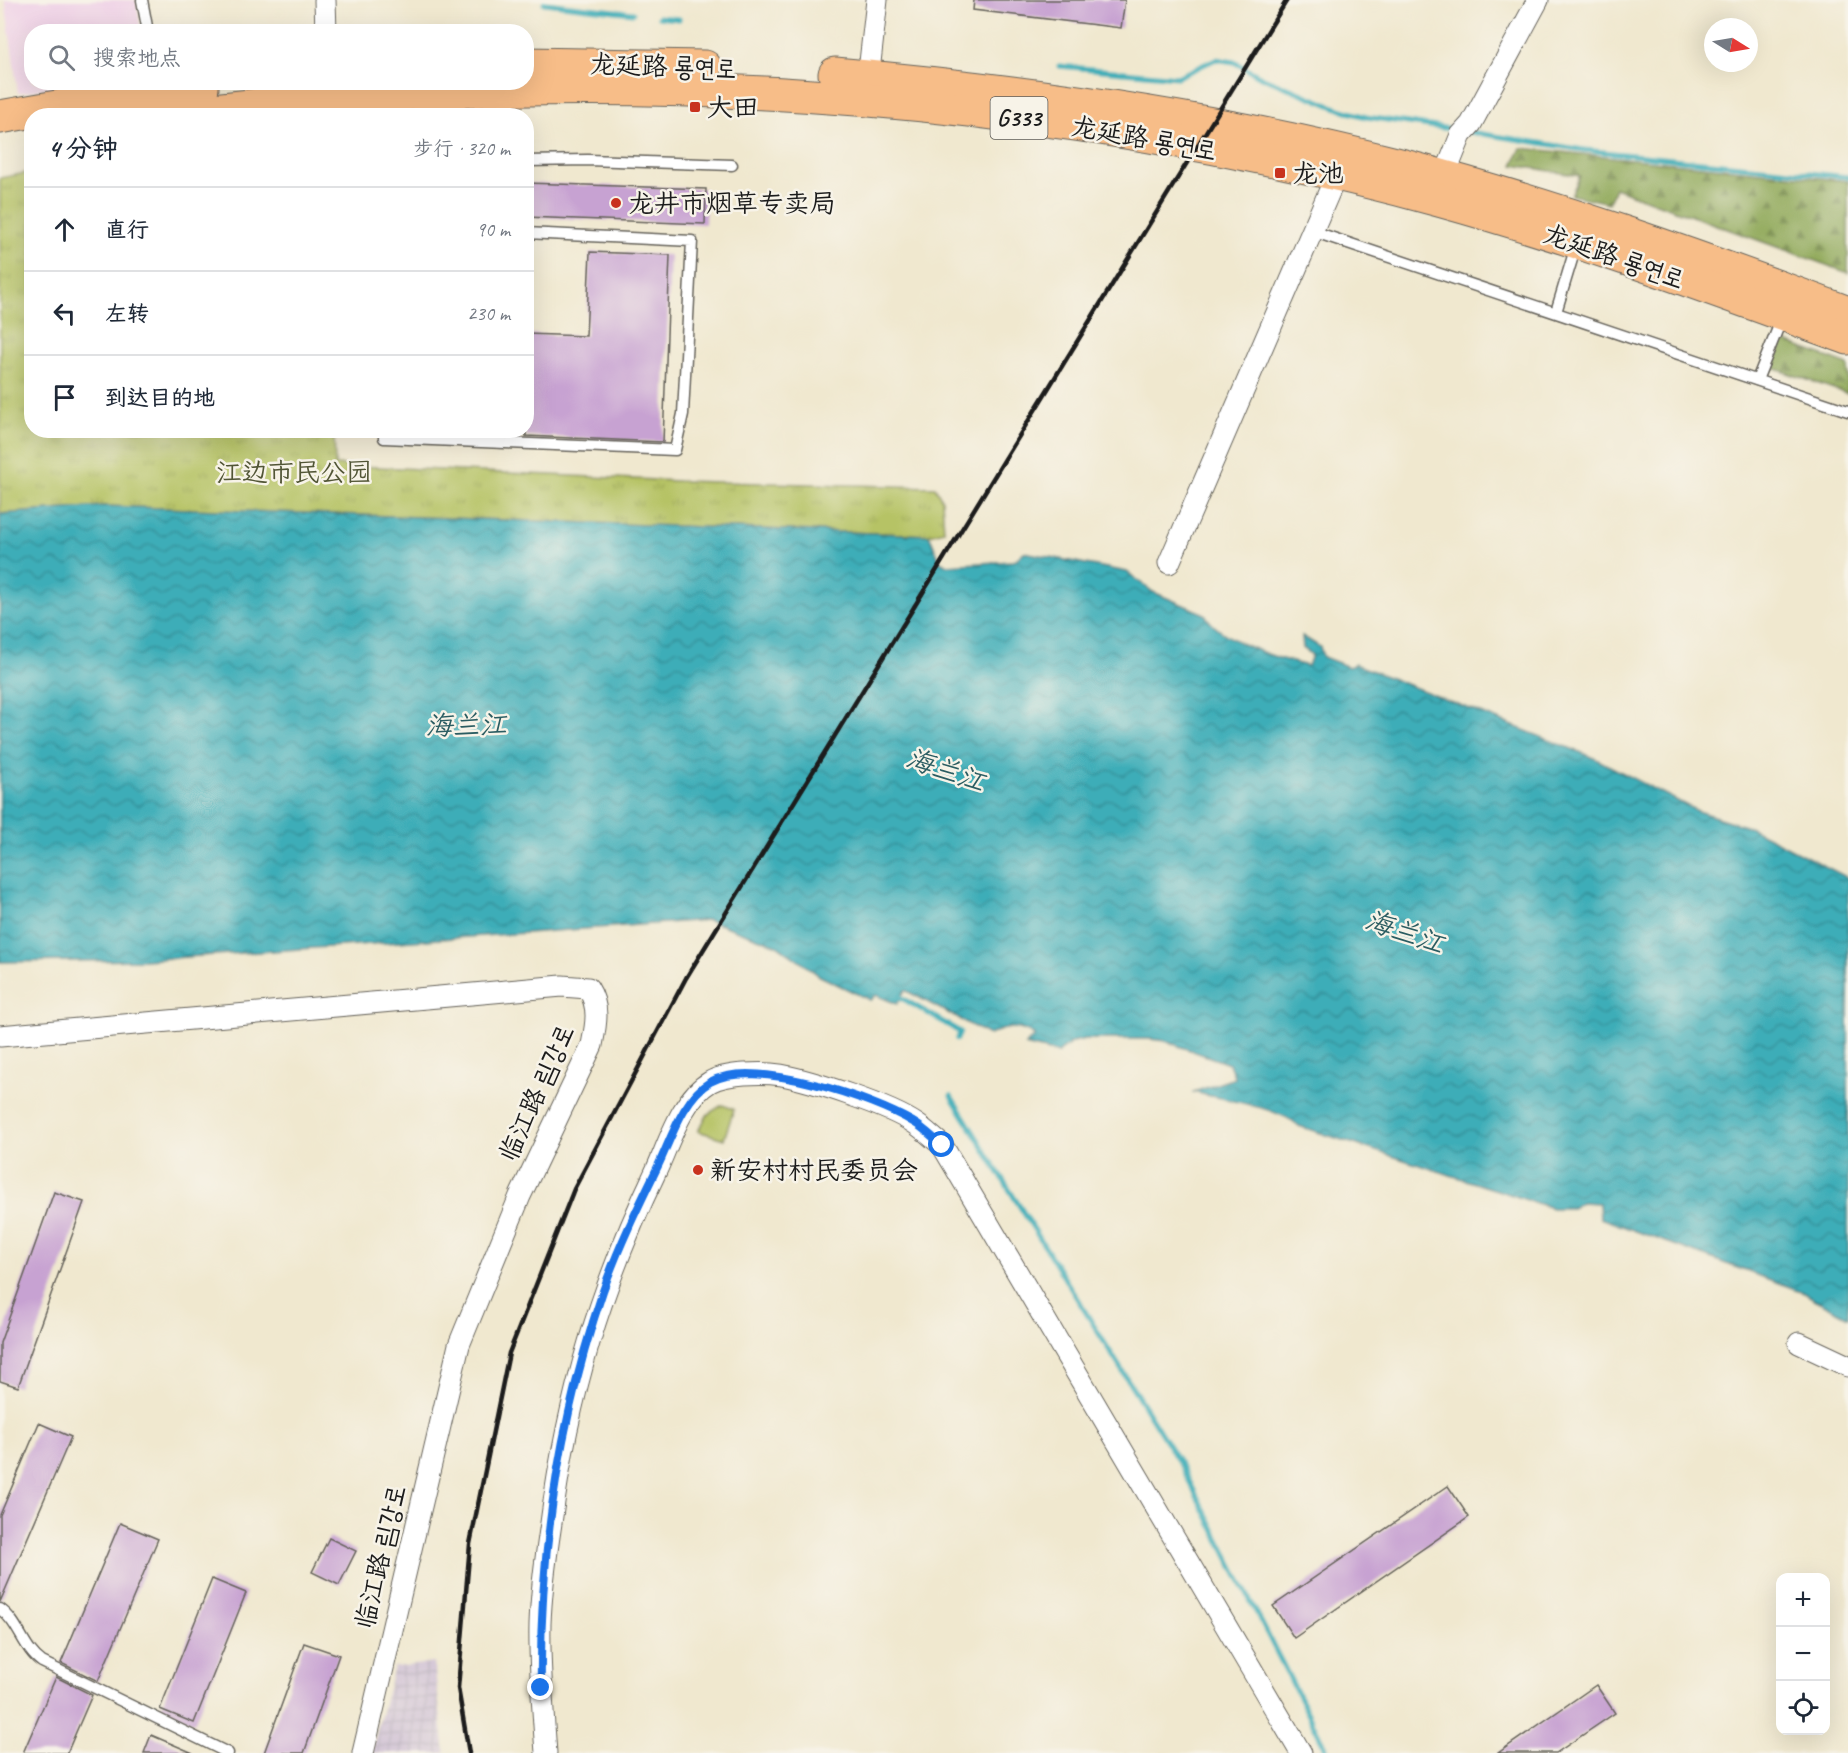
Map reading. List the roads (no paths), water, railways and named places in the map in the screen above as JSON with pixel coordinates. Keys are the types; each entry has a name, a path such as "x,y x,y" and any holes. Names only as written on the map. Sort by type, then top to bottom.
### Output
{"highway":[{"name":"龙延路 룡연로","path":"534,64 718,67 867,88 1198,146 1336,176 1440,188 1577,243 1848,338"},
{"name":"龙延路 룡연로","path":"534,89 685,89 806,94 867,88 1048,98 1212,123 1440,188 1612,228 1848,313"},
{"name":"龙延路 룡연로","path":"159,97 201,90"},
{"name":"龙延路 룡연로","path":"51,108 159,97 330,90 370,94 451,90"},
{"name":"龙延路 룡연로","path":"0,117 24,113"},
{"path":"0,139 24,135"}],"street":[{"path":"325,0 326,24"},
{"path":"867,88 877,0"},
{"path":"1440,188 1466,130 1538,0"},
{"path":"1169,563 1336,176"},
{"name":"临江路 림강로","path":"0,1036 562,986 588,988 595,999 597,1020 592,1045 520,1196 459,1345 363,1753"},
{"path":"546,1753 540,1622 548,1540 560,1450 578,1374 604,1290 640,1202 684,1111 699,1090 712,1081 759,1073 782,1076 882,1107 915,1123 942,1145 1301,1753"},
{"path":"1799,1343 1848,1366"}],"lane":[{"path":"142,0 146,24"},
{"path":"534,161 588,160 732,165"},
{"path":"1312,231 1848,411"},
{"path":"384,438 675,450 683,414 692,241 534,233"},
{"path":"1556,312 1577,243"},
{"path":"1757,380 1783,315"},
{"path":"0,1610 10,1619 33,1657 228,1753"}],"water":[{"name":"海兰江","path":"104,506 929,535 940,561 947,565 1014,561 1024,552 1127,572 1153,592 1205,614 1222,632 1251,648 1308,666 1312,655 1303,648 1302,636 1320,647 1323,657 1349,667 1355,664 1590,756 1697,811 1751,828 1848,878 1848,1317 1798,1290 1600,1218 1599,1203 1581,1202 1572,1208 1552,1208 1299,1126 1290,1119 1264,1109 1194,1092 1235,1078 1229,1064 1165,1041 1085,1039 1072,1042 1058,1053 1025,1045 1035,1036 1018,1028 1001,1030 989,1035 905,990 897,1004 876,995 870,1000 820,976 777,945 708,920 144,960 0,962 0,514"}],"waterway":[{"path":"544,3 633,13"},
{"path":"659,17 679,19"},
{"path":"1059,66 1177,77 1216,59 1234,62 1261,77 1342,110 1366,117 1458,130"},
{"path":"1470,132 1584,150 1848,177"},
{"path":"895,994 960,1032 957,1039"},
{"path":"951,1096 1182,1467 1328,1753"}],"railway":[{"path":"469,1753 458,1688 470,1544 509,1353 574,1189 686,978 1287,0"}],"place":[{"name":"大田","path":"695,107"},
{"name":"龙池","path":"1280,173"},
{"name":"龙井市烟草专卖局","path":"616,203"},
{"name":"新安村村民委员会","path":"698,1170"}],"park label":[{"name":"江边市民公园","path":"294,472"}]}
